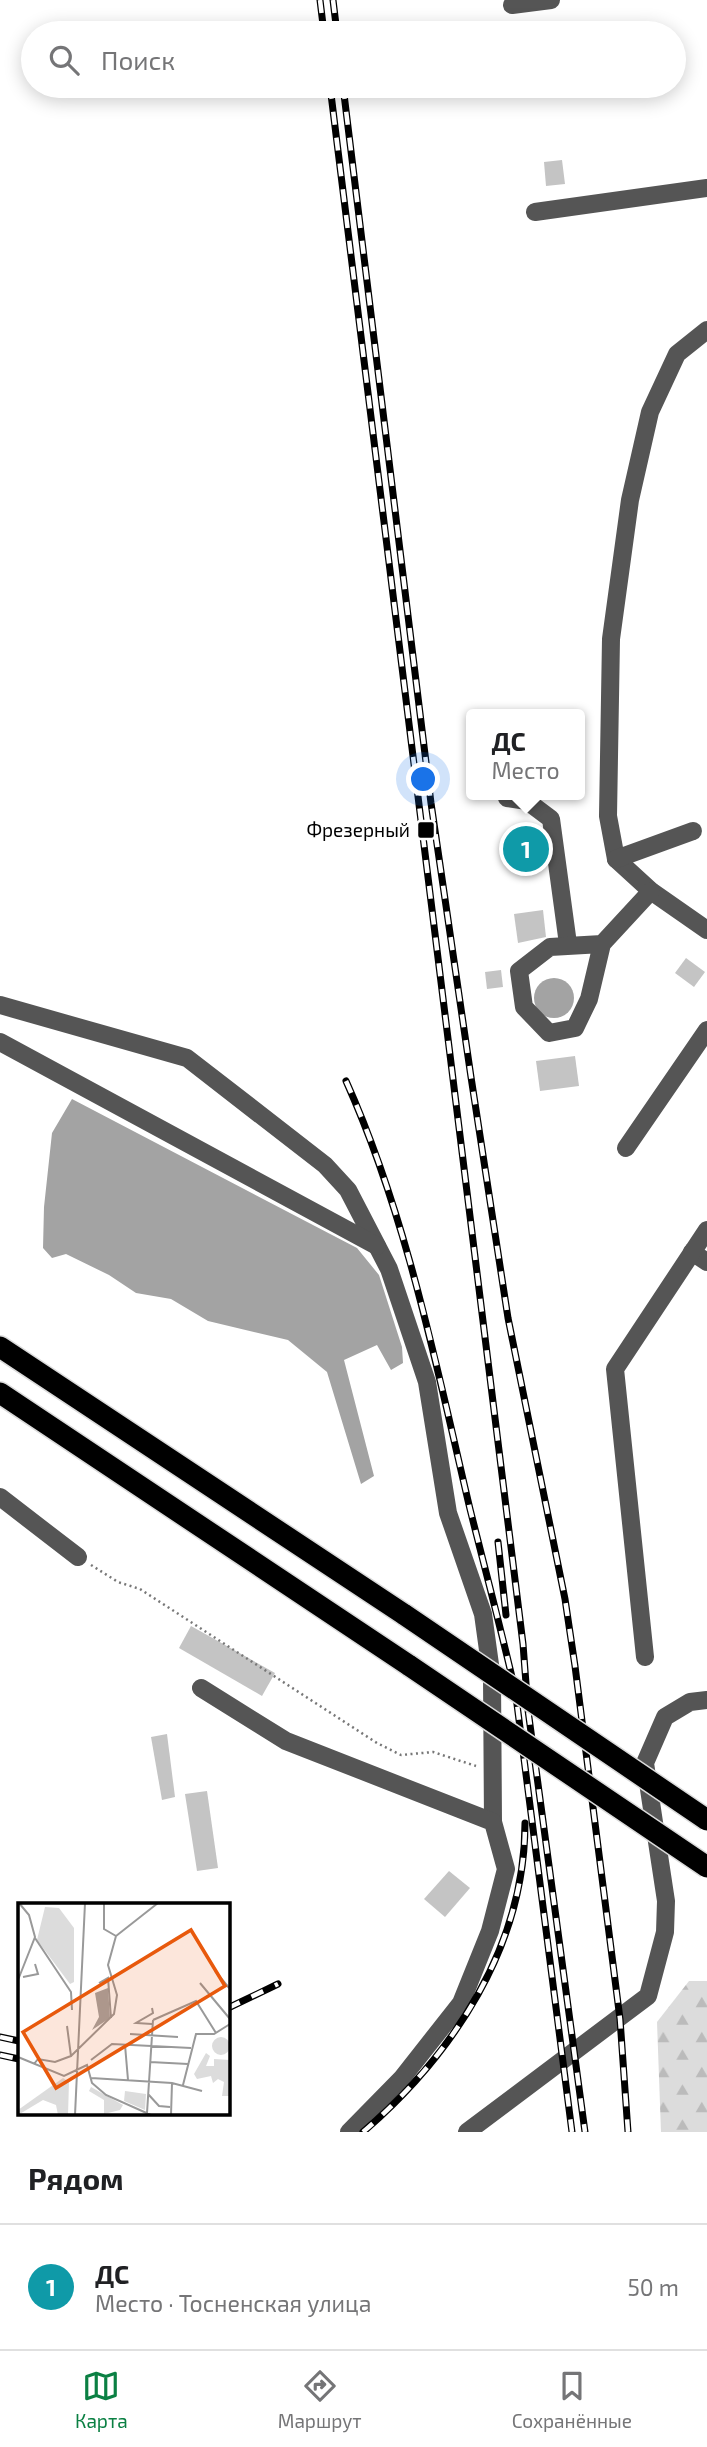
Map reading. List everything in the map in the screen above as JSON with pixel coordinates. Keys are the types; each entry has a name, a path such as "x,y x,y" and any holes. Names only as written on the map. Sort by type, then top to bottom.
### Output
{"highway":[{"path":"0,1347 405,1615 707,1820"},
{"path":"0,1393 707,1867"}],"street":[{"path":"512,5 551,0"},
{"path":"536,212 707,188"},
{"path":"707,330 677,354 650,412 630,500 611,639 608,816 616,859 651,891 707,930"},
{"path":"520,800 527,801 551,819 568,944"},
{"path":"616,859 693,831"},
{"path":"602,944 550,947 519,971 524,1007 549,1033 575,1028 589,999 602,944 651,891"},
{"path":"0,1005 187,1058 325,1165 348,1190 389,1269 427,1382 448,1513 483,1614 492,1679 493,1822 506,1869 491,1931 461,2003 402,2078 349,2132"},
{"path":"626,1148 707,1030"},
{"path":"0,1042 377,1246"},
{"path":"645,1657 615,1369 699,1257 707,1230"},
{"path":"0,1497 78,1557"},
{"path":"201,1688 286,1741 493,1822"},
{"path":"467,2132 564,2062 648,1996 665,1932 666,1901 645,1763 665,1717 690,1702 707,1700"}],"path":[{"path":"78,1557 118,1582 140,1589 377,1743 401,1755 433,1752 493,1769"}],"green space":[{"path":"689,1981 707,1981 707,2132 661,2132 657,2022"}],"shaded area":[{"path":"554,978 568,984 574,998 568,1012 554,1018 540,1012 534,998 540,984"},
{"path":"72,1099 357,1248 379,1275 402,1347 403,1363 391,1370 377,1345 344,1360 374,1476 361,1484 327,1372 288,1340 208,1321 171,1299 136,1293 109,1275 66,1254 52,1258 43,1248 44,1207 52,1133"}],"building":[{"path":"562,160 565,184 546,186 544,162"},
{"path":"537,826 541,870 515,873 510,829"},
{"path":"543,910 546,937 518,943 514,914"},
{"path":"686,958 705,972 694,987 675,973"},
{"path":"501,970 503,987 487,989 485,972"},
{"path":"575,1056 579,1086 540,1091 536,1061"},
{"path":"191,1626 275,1673 262,1696 179,1648"},
{"path":"167,1734 175,1797 162,1800 151,1737"},
{"path":"207,1791 218,1868 197,1871 185,1794"},
{"path":"449,1871 470,1888 445,1917 424,1899"}],"railway":[{"path":"320,0 323,21"},
{"path":"333,0 336,21"},
{"path":"331,98 523,1644 528,1710 585,2132"},
{"path":"344,98 431,803 471,1077 508,1318 565,1599 575,1666 620,2019 628,2132"},
{"path":"346,1081 386,1185 418,1292 515,1690"},
{"path":"498,1542 506,1615"},
{"path":"514,1681 572,2132"},
{"path":"363,2132 427,2068 478,1994 498,1954 512,1912 522,1868 525,1823"},
{"path":"229,2008 278,1984"},
{"path":"0,2037 18,2041"},
{"path":"0,2055 18,2059"}],"place":[{"name":"Фрезерный","path":"426,830"},
{"name":"ДС","path":"526,849"}]}
